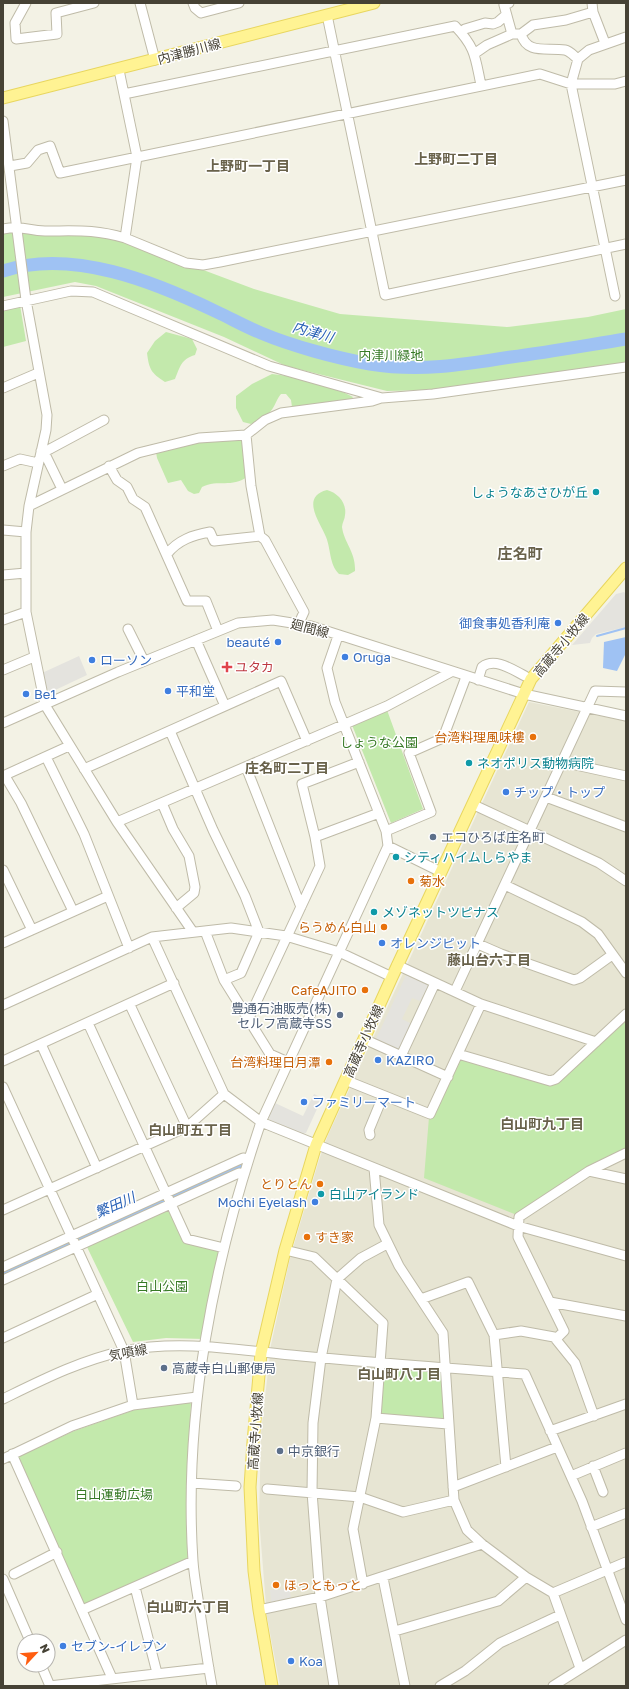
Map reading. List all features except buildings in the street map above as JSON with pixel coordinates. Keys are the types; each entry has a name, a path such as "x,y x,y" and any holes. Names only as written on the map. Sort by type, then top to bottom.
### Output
{"main road":[{"name":"内津勝川線","path":"4,95 118,70 374,3"},
{"name":"高蔵寺小牧線","path":"272,1686 254,1571 250,1488 261,1353 285,1250 316,1145 397,965 474,805 531,679 626,568"}],"street":[{"path":"26,3 15,23 16,39 57,34 56,13 94,3"},
{"path":"140,3 155,60"},
{"path":"193,3 195,8 201,13 239,3"},
{"path":"509,3 504,5 506,14 516,34 523,42 531,48 567,50 578,59"},
{"path":"474,54 477,54 487,44 516,34 533,25 566,20 592,7 605,43"},
{"path":"461,32 465,29 485,23 493,24 498,22 506,14"},
{"path":"327,15 385,295 626,244"},
{"path":"124,94 455,26 468,39 474,54 481,85"},
{"path":"615,296 604,249 571,84 578,59 588,50 626,37"},
{"path":"118,70 137,157 125,238"},
{"path":"10,166 27,163 38,150 50,146 60,173 481,85 544,74 571,84 615,84 626,81"},
{"path":"3,121 10,166 8,185 17,227 26,300 38,373 47,415 43,451 38,463 29,506 26,532 26,612 45,705 117,822 193,932"},
{"path":"3,230 17,227 44,231 85,230 104,232 125,238 186,263 203,265 626,180"},
{"path":"3,306 71,291 93,292 269,366 382,398"},
{"path":"299,623 304,612 265,540 260,536 246,435 250,430 274,415 372,401 382,398 433,394 626,367"},
{"path":"4,384 38,373"},
{"path":"43,451 104,420"},
{"path":"29,506 138,453 199,438 246,435"},
{"path":"43,451 62,489"},
{"path":"3,466 20,459 38,463"},
{"path":"109,466 117,480 127,487 133,499 145,507 187,601 206,601 218,631"},
{"path":"3,530 26,532"},
{"path":"167,554 172,547 190,536 210,532 214,541 260,536"},
{"path":"3,576 26,573"},
{"path":"3,620 26,612"},
{"name":"廻間線","path":"3,723 144,661 218,631 238,623 255,621 299,623 466,677 524,694 626,716"},
{"path":"128,629 144,661"},
{"path":"212,1686 193,1561 192,1483 197,1397 224,1248 248,1159 261,1122 388,846 386,830 335,702 327,668 338,636"},
{"path":"196,640 226,706"},
{"path":"3,670 34,657"},
{"path":"478,680 482,667 486,665 507,666 525,676"},
{"path":"117,822 387,706 451,672"},
{"path":"386,830 431,812 409,753 443,738 466,677"},
{"path":"84,769 170,732 281,681 307,741"},
{"path":"455,991 595,691 626,692"},
{"path":"170,732 213,830 245,896 259,932 241,973 224,980"},
{"path":"69,746 4,776 21,803 73,911"},
{"path":"46,757 84,834 129,948"},
{"path":"248,1020 320,866 315,837 302,784 359,762"},
{"path":"562,762 626,776"},
{"path":"246,767 301,906"},
{"path":"546,797 626,826"},
{"path":"162,803 172,829 190,856 195,887 194,893 176,908"},
{"path":"474,805 599,863 626,881"},
{"path":"315,837 379,813"},
{"path":"388,846 441,872"},
{"path":"3,870 32,930"},
{"path":"505,885 582,922 598,934 626,973"},
{"path":"3,943 108,896"},
{"path":"3,1005 152,937 231,928 286,936 339,952 392,977"},
{"path":"205,931 224,980 248,1020 270,1054 288,1062"},
{"path":"152,937 224,1094 261,1122 518,1226 626,1256"},
{"path":"478,944 501,954 574,980 580,978 612,955"},
{"path":"397,965 481,1004 596,1042"},
{"path":"401,1056 435,982"},
{"path":"3,1061 130,1005 174,983"},
{"path":"345,1080 430,1114 481,1004"},
{"path":"130,1005 187,1127"},
{"path":"458,1054 550,1081 556,1079 626,1014"},
{"path":"88,1023 187,1239 224,1248"},
{"path":"364,1039 448,1077"},
{"path":"41,1044 97,1168"},
{"path":"3,1087 124,1351 133,1405"},
{"path":"3,1210 187,1127 224,1094"},
{"path":"370,1135 369,1130 383,1096"},
{"path":"556,1339 564,1330 518,1237 519,1217 589,1171 626,1153"},
{"path":"3,1267 243,1158 248,1159"},
{"path":"374,1168 379,1225 399,1266 443,1333 444,1368 454,1500 467,1530 482,1544 526,1577 553,1593 580,1668"},
{"path":"589,1171 626,1180"},
{"path":"3,1280 239,1172 244,1174"},
{"path":"334,1686 320,1597 312,1492 313,1423 321,1358 337,1279 361,1258 388,1244"},
{"path":"285,1250 314,1257 383,1323 376,1418 354,1529 363,1584"},
{"path":"421,1299 468,1282 494,1335 506,1467"},
{"path":"3,1338 98,1294"},
{"path":"550,1302 626,1316"},
{"path":"494,1335 521,1331 554,1336 575,1363 594,1416"},
{"name":"気噴線","path":"3,1399 92,1359 124,1351 164,1346 205,1347 261,1353 525,1374 550,1431"},
{"path":"3,1458 72,1426 133,1405 197,1397"},
{"path":"626,1404 550,1431 571,1476 626,1620"},
{"path":"376,1418 448,1424"},
{"path":"453,1487 557,1447"},
{"path":"571,1476 626,1453"},
{"path":"12,1454 112,1678"},
{"path":"594,1466 604,1486"},
{"path":"192,1483 236,1486"},
{"path":"267,1489 360,1497 403,1512 454,1500"},
{"path":"591,1526 626,1513"},
{"path":"259,1610 320,1597 383,1578 482,1544"},
{"path":"14,1574 57,1552"},
{"path":"82,1610 193,1561"},
{"path":"553,1593 626,1562"},
{"path":"395,1631 498,1601 526,1577"},
{"path":"383,1578 405,1686"},
{"path":"3,1579 27,1633"},
{"path":"135,1586 157,1673"},
{"path":"440,1686 465,1671 500,1643 560,1615"},
{"path":"553,1686 626,1640"},
{"path":"44,1673 50,1686 209,1668"}],"shaded area":[{"path":"624,592 626,594 626,627 596,634 590,643 572,645 616,594"},
{"path":"79,656 87,675 51,692 47,689 42,673"},
{"path":"529,702 626,721 626,1686 280,1686 267,1617 259,1518 261,1433 271,1345 290,1258 319,1160 328,1135"},
{"path":"407,973 430,983 420,1001 412,998 402,1019 412,1024 398,1052 375,1041"},
{"path":"314,1094 322,1098 306,1133 303,1134 270,1120 268,1117 275,1103 303,1116"},
{"path":"290,1589 291,1601 271,1604 270,1590"}],"green space":[{"name":"内津川緑地","path":"3,232 89,233 126,241 254,289 340,314 507,327 588,317 626,309 626,364 432,390 387,391 286,366 224,337 96,286 75,282 3,297"},
{"path":"20,305 26,341 3,347 3,309"},
{"path":"166,332 192,339 197,349 195,355 184,361 175,379 165,382 152,370 147,353 155,341"},
{"path":"272,374 314,382 334,388 353,397 350,401 292,407 291,400 286,394 281,394 271,411 266,416 251,424 243,422 236,408 236,396 252,384"},
{"path":"242,438 247,477 236,482 214,484 202,487 199,493 194,494 188,491 181,480 168,483 157,458 156,452 198,441"},
{"path":"327,490 335,493 345,506 345,516 342,524 343,533 354,558 355,564 355,571 348,575 339,574 333,566 328,542 314,510 313,504 315,498 319,493"},
{"name":"しょうな公園","path":"387,710 423,809 391,823 352,725"},
{"path":"626,1018 626,1149 517,1215 424,1178 429,1117 459,1059 462,1058 552,1085"},
{"name":"白山公園","path":"171,1209 187,1242 222,1250 204,1339 166,1338 133,1342 87,1247"},
{"path":"385,1368 440,1373 445,1418 442,1421 381,1415 379,1412 383,1371"},
{"name":"白山運動広場","path":"189,1402 191,1404 187,1481 188,1557 186,1560 86,1605 83,1604 18,1459 19,1456 74,1431 134,1410"}],"water":[{"path":"626,637 626,653 617,671 603,668 604,642"}],"waterway":[{"name":"内津川","path":"3,271 29,265 57,263 85,266 113,272 167,290 273,338 314,351 370,364 388,366 423,367 458,365 626,339"},
{"path":"597,636 626,628"},
{"name":"繁田川","path":"3,1273 240,1166"}],"place":[{"name":"しょうなあさひが丘","path":"596,492"},
{"name":"御食事処香利庵","path":"558,623"},
{"name":"beauté","path":"278,642"},
{"name":"Oruga","path":"345,657"},
{"name":"ローソン","path":"92,660"},
{"name":"ユタカ","path":"227,667"},
{"name":"平和堂","path":"168,691"},
{"name":"Be1","path":"26,694"},
{"name":"台湾料理風味樓","path":"533,737"},
{"name":"ネオポリス動物病院","path":"469,763"},
{"name":"チップ・トップ","path":"506,792"},
{"name":"エコひろば庄名町","path":"433,837"},
{"name":"シティハイムしらやま","path":"396,857"},
{"name":"菊水","path":"411,881"},
{"name":"メゾネットツピナス","path":"374,912"},
{"name":"らうめん白山","path":"384,927"},
{"name":"オレンジピット","path":"382,943"},
{"name":"CafeAJITO","path":"365,990"},
{"name":"豊通石油販売(株) セルフ高蔵寺SS","path":"340,1015"},
{"name":"KAZIRO","path":"378,1060"},
{"name":"台湾料理日月潭","path":"329,1062"},
{"name":"ファミリーマート","path":"304,1102"},
{"name":"とりとん","path":"320,1184"},
{"name":"白山アイランド","path":"321,1194"},
{"name":"Mochi Eyelash","path":"315,1202"},
{"name":"すき家","path":"307,1237"},
{"name":"高蔵寺白山郵便局","path":"164,1368"},
{"name":"中京銀行","path":"280,1451"},
{"name":"ほっともっと","path":"276,1585"},
{"name":"セブン-イレブン","path":"63,1646"},
{"name":"Koa","path":"291,1661"}],"district":[{"name":"上野町二丁目","path":"456,159"},
{"name":"上野町一丁目","path":"248,166"},
{"name":"庄名町","path":"520,554"},
{"name":"庄名町二丁目","path":"287,768"},
{"name":"藤山台六丁目","path":"489,960"},
{"name":"白山町九丁目","path":"542,1124"},
{"name":"白山町五丁目","path":"190,1130"},
{"name":"白山町八丁目","path":"399,1374"},
{"name":"白山町六丁目","path":"188,1607"}]}
